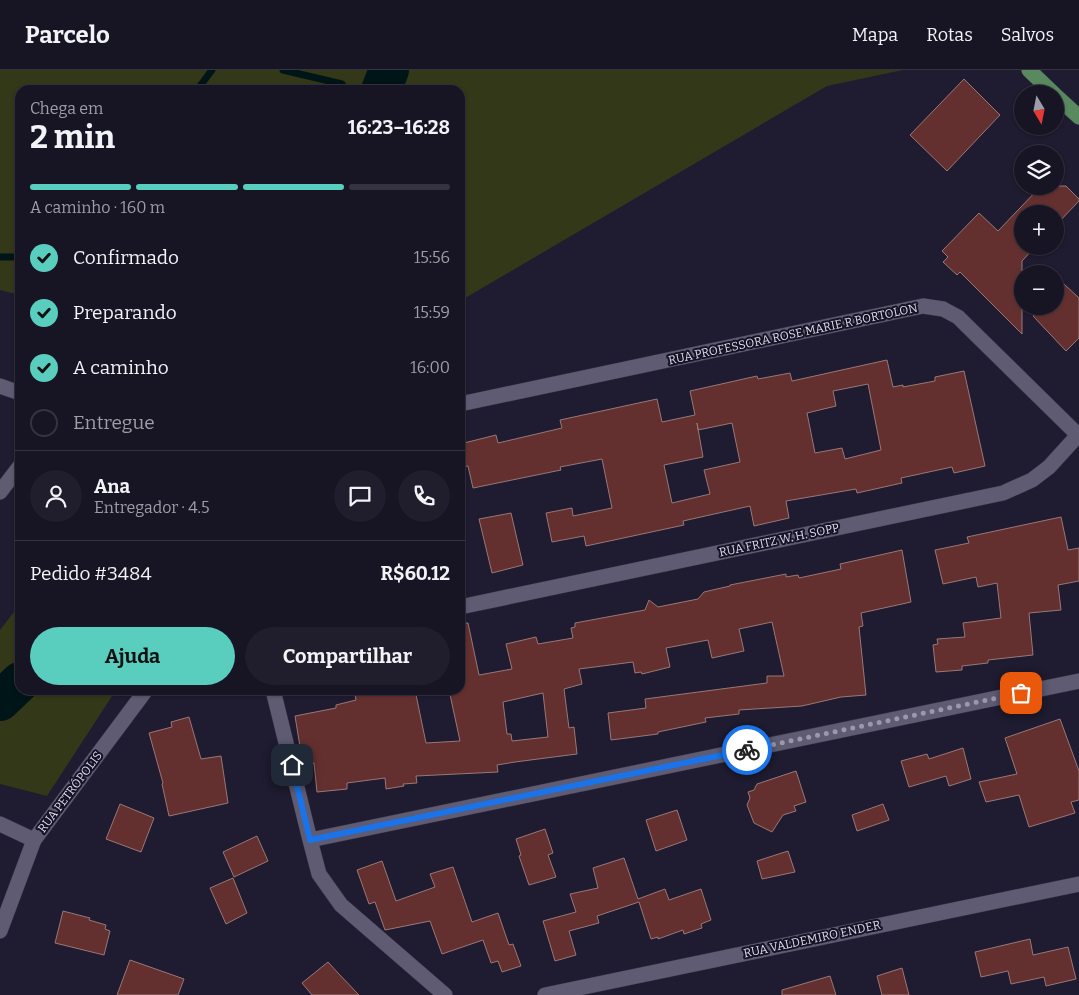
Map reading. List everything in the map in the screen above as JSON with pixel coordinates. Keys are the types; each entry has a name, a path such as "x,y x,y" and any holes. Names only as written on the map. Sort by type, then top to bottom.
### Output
{"main road":[{"path":"1029,70 1045,85"},
{"path":"1064,103 1079,117"}],"street":[{"name":"RUA PROFESSORA ROSE MARIE R BORTOLON","path":"465,403 923,306 943,309 958,317 1079,435"},
{"path":"0,386 15,391"},
{"name":"RUA FRITZ W. H. SOPP","path":"465,606 1003,493 1032,480 1049,466 1079,435"},
{"path":"0,492 15,472"},
{"path":"310,840 1079,681"},
{"name":"RUA PETRÓPOLIS","path":"0,931 34,840 142,695"},
{"path":"274,695 320,874 341,905 445,995"},
{"path":"0,824 34,840"},
{"name":"RUA VALDEMIRO ENDER","path":"546,995 1079,884"}],"green space":[{"path":"0,70 903,70 827,86 465,298 465,85 15,85 15,294 0,290"},
{"path":"15,610 15,695 113,695 47,796 0,784 0,630"}],"building":[{"path":"964,79 1000,115 947,171 910,135"},
{"path":"1064,186 1079,199 1064,217 1064,205 1023,205 1032,195 1064,195"},
{"path":"979,213 998,231 1014,214 1014,255 1028,255 1022,261 1022,265 1014,265 1014,315 1022,315 1022,334 960,272 957,275 943,262 948,257 942,251"},
{"path":"1064,284 1079,298 1079,338 1066,351 1033,316 1064,315"},
{"path":"887,360 893,387 935,381 935,377 964,371 985,466 954,473 952,467 901,478 902,483 857,493 856,489 786,501 789,518 754,526 750,506 683,521 684,525 586,546 584,536 552,542 546,513 572,508 573,516 612,508 602,459 560,467 561,470 473,488 468,466 465,466 465,443 496,435 498,443 562,428 560,420 657,399 662,422 695,415 690,391 757,376 758,379 790,373 792,381","holes":["868,384 881,450 845,459 842,448 815,453 807,413 836,406 833,391","732,423 740,462 704,470 710,494 672,503 664,465 703,457 698,430"]},
{"path":"511,513 523,565 492,573 479,519"},
{"path":"1061,517 1068,550 1079,548 1079,581 1058,585 1061,610 1029,613 1033,655 988,660 988,663 962,666 962,670 936,672 933,645 938,644 937,639 965,637 963,623 1001,618 997,583 978,587 976,577 943,584 935,550 969,543 967,537"},
{"path":"902,550 911,602 861,613 863,626 859,627 866,695 841,697 802,706 739,710 739,714 705,718 706,722 658,732 658,734 611,740 608,713 646,708 645,699 767,683 767,676 784,676 772,622 739,629 744,651 712,658 708,640 666,648 670,667 642,674 641,672 635,673 633,662 579,669 582,684 564,689 569,728 574,727 577,754 497,765 498,772 416,776 417,783 403,784 404,786 386,789 385,778 347,783 347,789 317,792 314,763 303,765 295,716 336,708 336,705 356,700 355,695 416,695 426,743 460,741 450,695 465,695 465,623 468,623 479,675 512,669 506,644 536,637 538,644 573,638 571,628 575,627 575,623 645,610 649,600 658,607 698,599 704,592 730,585 786,574 786,577 798,575 799,578 841,569 840,564","holes":["543,693 548,737 512,741 511,734 507,734 503,702"]},
{"path":"189,717 201,759 221,756 228,803 169,816 163,783 149,733 172,727 171,722"},
{"path":"1060,719 1079,771 1079,800 1071,802 1075,813 1029,827 1019,795 986,802 979,782 1017,774 1005,738"},
{"path":"963,748 971,779 949,786 946,776 909,787 901,761 927,754 929,759"},
{"path":"796,771 806,802 794,806 796,811 783,815 772,832 754,823 747,805 750,798 748,792 754,790 757,784"},
{"path":"120,804 154,818 141,852 106,839"},
{"path":"883,804 889,820 857,831 852,815"},
{"path":"677,810 687,840 656,851 646,820"},
{"path":"545,829 553,853 548,855 556,877 529,885 519,856 521,855 516,839"},
{"path":"257,836 268,861 234,877 223,852"},
{"path":"788,851 795,872 762,879 757,861"},
{"path":"624,858 638,899 665,889 669,900 701,889 711,920 701,924 702,928 684,934 683,930 658,939 658,937 651,939 639,902 597,916 599,923 569,931 576,955 555,961 543,921 576,912 570,894 598,888 593,868"},
{"path":"382,861 396,901 435,887 430,874 453,867 472,922 498,913 509,945 513,944 521,966 502,972 498,961 491,963 483,940 442,954 430,921 385,930 375,902 369,904 357,870"},
{"path":"233,878 247,913 226,924 210,888"},
{"path":"63,911 90,918 89,920 106,925 105,929 110,931 104,955 55,943"},
{"path":"1030,939 1033,955 1068,947 1076,979 1046,986 1044,977 1011,984 1008,971 981,977 975,952"},
{"path":"130,960 184,979 178,995 117,995"},
{"path":"328,962 359,995 312,995 302,983"},
{"path":"902,968 909,995 882,995 877,976"},
{"path":"830,976 836,995 782,995 782,990"}],"waterway":[{"path":"201,85 212,70"},
{"path":"283,70 343,85"},
{"path":"383,85 389,70"},
{"path":"0,257 15,257"},
{"path":"0,701 15,687"}],"way so far":[{"path":"747,750 1021,693"}],"route":[{"path":"292,765 310,840 747,750"}]}
